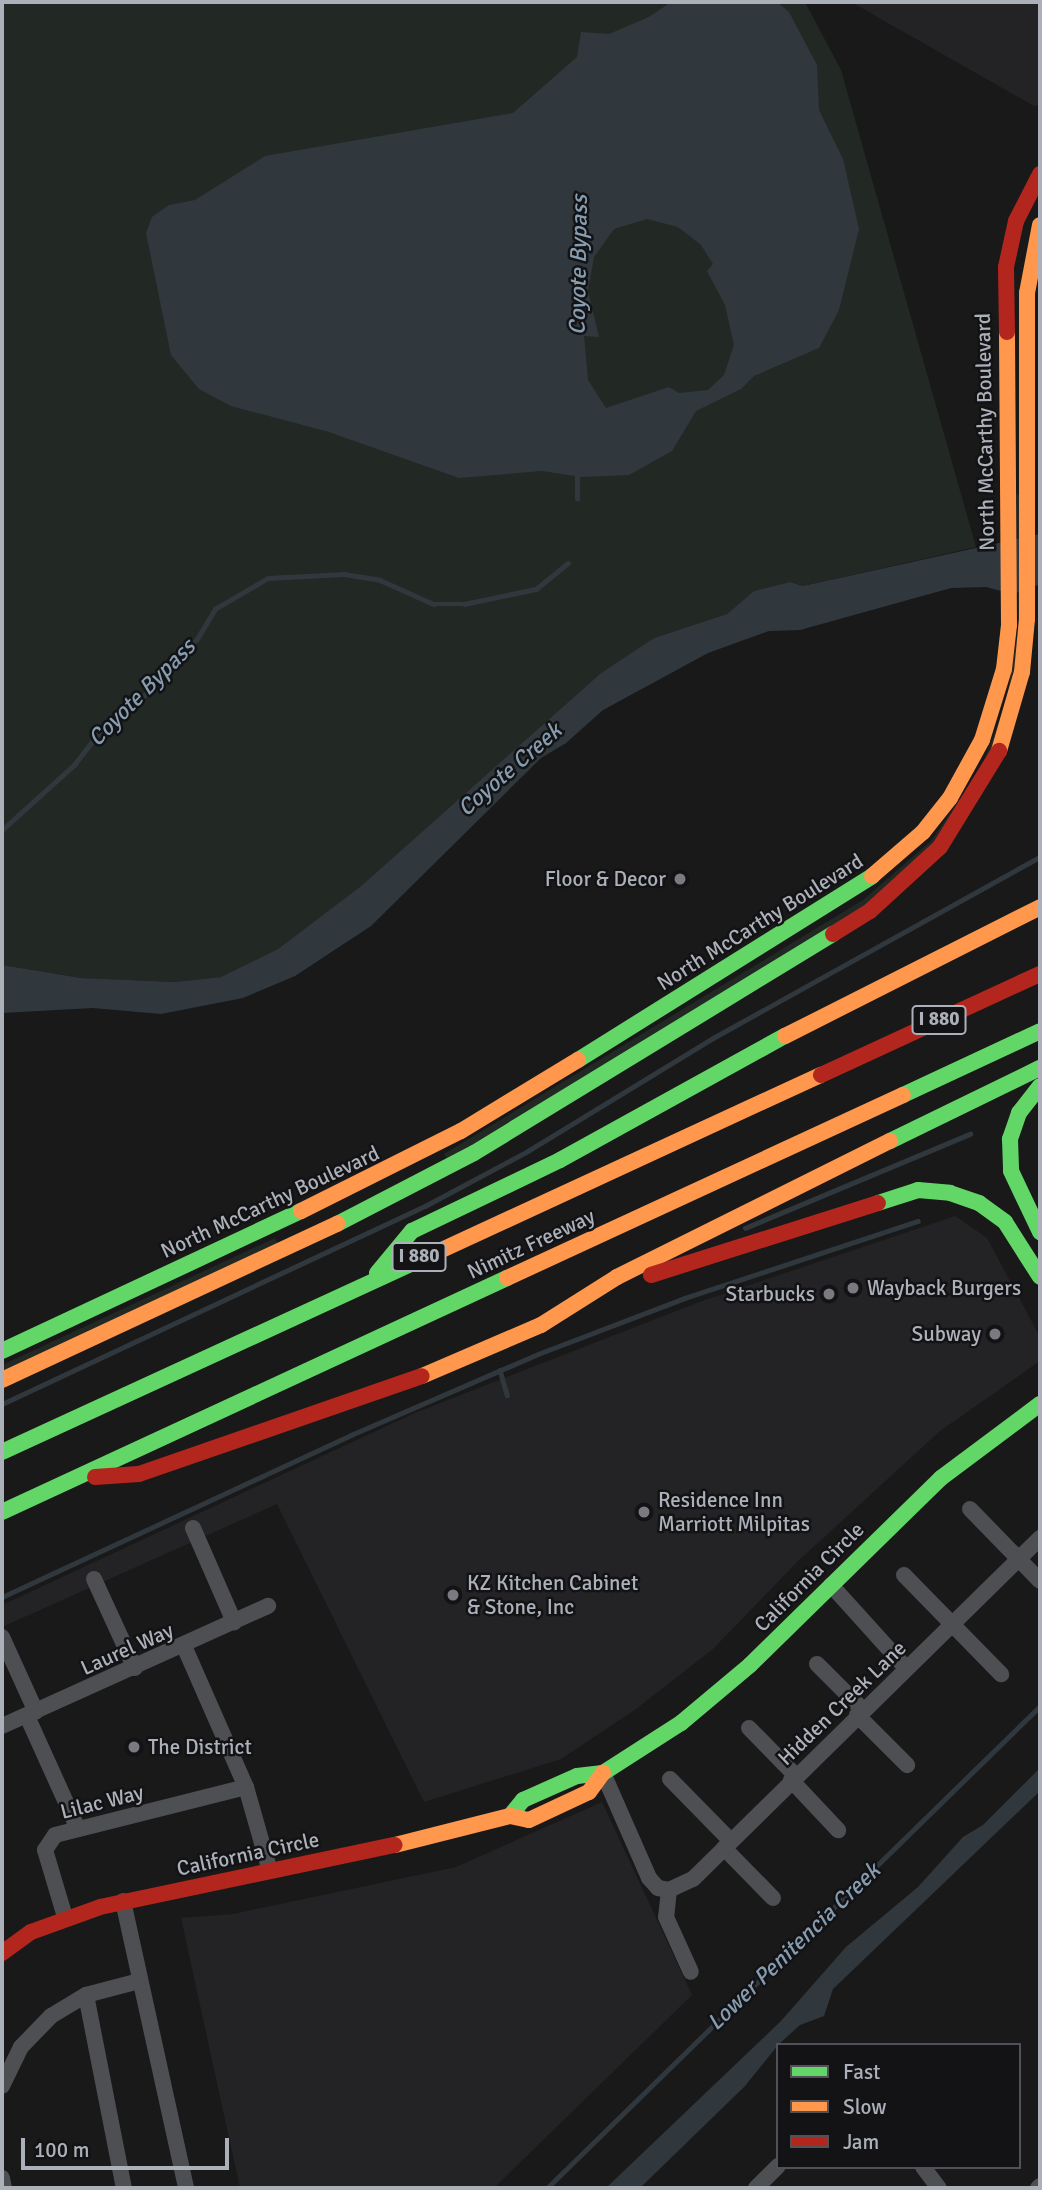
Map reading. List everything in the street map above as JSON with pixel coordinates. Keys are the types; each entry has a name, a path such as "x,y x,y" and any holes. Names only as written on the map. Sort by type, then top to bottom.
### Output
{"main road":[{"name":"North McCarthy Boulevard","path":"2,1351 419,1154 604,1045 857,889 908,849 950,798 982,740 1001,682 1009,625 1006,267 1016,221 1040,174"},
{"name":"North McCarthy Boulevard","path":"2,1380 414,1186 618,1066 870,911 940,848 970,809 1001,747 1022,672 1027,619 1028,271 1040,225"},
{"path":"1006,267 1028,271"},
{"path":"372,1279 412,1231 560,1160 757,1051 1040,907"},
{"path":"839,1067 1040,958"},
{"name":"Nimitz Freeway","path":"2,1452 372,1279 1040,974"},
{"name":"Nimitz Freeway","path":"2,1512 1040,1031"},
{"path":"604,1045 618,1066"},
{"path":"78,1478 139,1474 396,1387 541,1325 598,1293 617,1277 736,1215 1040,1068"},
{"path":"1040,1086 1019,1113 1010,1139 1011,1171 1040,1232"},
{"path":"598,1293 918,1190 950,1192 979,1203 1005,1222 1040,1277"},
{"path":"133,1291 144,1314"},
{"name":"California Circle","path":"2,1953 65,1917 123,1901 270,1871 510,1816 523,1800 544,1790 577,1776 603,1773 717,1695 941,1478 1040,1404"}],"street":[{"path":"970,1509 1040,1581"},
{"path":"193,1528 234,1622"},
{"name":"Hidden Creek Lane","path":"668,1890 693,1879 905,1667 1040,1538"},
{"path":"904,1575 1001,1674"},
{"path":"94,1579 135,1668"},
{"path":"831,1585 905,1667"},
{"name":"Laurel Way","path":"2,1726 268,1606"},
{"path":"2,1637 78,1829"},
{"path":"184,1646 246,1787 270,1871"},
{"path":"817,1664 907,1765"},
{"path":"749,1728 838,1830"},
{"path":"603,1773 649,1878 658,1888 668,1890 666,1917 691,1972"},
{"path":"670,1779 773,1898"},
{"name":"Lilac Way","path":"65,1917 45,1850 55,1835 246,1787"},
{"path":"123,1901 186,2188"},
{"path":"2,2086 21,2047 51,2016 86,1995 139,1981"},
{"path":"86,1995 124,2188"},
{"path":"756,2188 776,2168"},
{"path":"925,2169 939,2188"},
{"path":"2,2178 4,2188"}],"shaded area":[{"path":"2,2 805,2 841,70 976,547 803,586 790,582 754,591 727,614 654,638 601,673 361,886 278,949 221,977 175,982 81,978 2,965"},
{"path":"851,2 1040,2 1040,104 1034,106"},
{"path":"1017,494 1020,495 1020,633 1008,707 979,783 935,847 865,908 449,1162 444,1154 863,900 931,841 982,766 1006,703 1018,629"},
{"path":"955,1216 987,1238 1040,1337 1040,1361 940,1431 797,1562 713,1649 636,1709 561,1759 424,1802 277,1504 2,1627 2,1605 417,1412 702,1301"},
{"path":"275,1238 278,1244 2,1375 2,1365"},
{"path":"602,1802 692,1995 494,2188 240,2188 181,1918 233,1914 456,1867"}],"water":[{"path":"671,2 777,2 789,12 817,65 819,110 843,159 859,229 839,310 819,348 754,376 741,389 696,411 672,451 629,475 582,477 542,471 459,478 329,432 231,406 199,389 171,355 146,233 152,217 169,205 195,200 265,156 513,113 577,57 581,32 609,34 649,17","holes":["647,219 678,227 701,245 713,264 707,271 725,305 734,345 724,375 708,390 679,393 669,387 606,408 588,380 584,336 599,337 588,291 594,257 614,229"]},
{"name":"Coyote Creek","path":"1040,534 1040,584 1013,594 986,587 951,588 800,630 769,631 708,653 603,710 566,743 541,758 371,926 295,976 243,998 161,1014 93,1008 2,1013 2,965 81,978 175,982 221,977 278,949 361,886 601,673 654,638 727,614 754,591 790,582 803,586"},
{"path":"1040,1768 1040,1791 833,1989 824,2016 800,2025 780,2043 776,2043 776,2047 745,2086 640,2188 606,2188 781,2021 846,1947 918,1887 963,1837 983,1825"}],"waterway":[{"name":"Coyote Bypass","path":"577,472 577,499"},
{"name":"Coyote Bypass","path":"2,830 74,765 108,721 138,702 197,639 215,609 268,578 344,574 380,580 434,604 464,604 536,589 568,563"},
{"path":"2,1404 425,1206 528,1151 713,1038 1040,857"},
{"path":"745,1228 970,1134"},
{"path":"2,1597 351,1435 538,1354 685,1298 918,1221"},
{"path":"500,1370 507,1395"},
{"name":"Lower Penitencia Creek","path":"547,2188 1040,1706"}],"traffic: fast":[{"path":"578,1060 872,876"},
{"path":"337,1224 474,1153 833,934"},
{"path":"903,1095 1040,1031"},
{"path":"377,1273 412,1231 560,1160 785,1036"},
{"path":"890,1141 1040,1068"},
{"path":"1040,1086 1019,1113 1010,1139 1011,1171 1040,1232"},
{"path":"878,1203 918,1190 950,1193 979,1203 1005,1222 1040,1277"},
{"path":"2,1351 301,1211"},
{"path":"2,1452 433,1254"},
{"path":"2,1512 507,1278"},
{"path":"510,1816 523,1800 577,1776 603,1773 681,1723 750,1665 941,1478 1040,1404"}],"traffic: slow":[{"path":"999,751 1022,672 1027,619 1027,293 1040,225"},
{"path":"872,876 923,832 950,798 982,740 1004,669 1009,625 1007,332"},
{"path":"785,1036 1040,907"},
{"path":"301,1211 461,1131 578,1060"},
{"path":"433,1254 821,1075"},
{"path":"507,1278 903,1095"},
{"path":"422,1376 541,1325 617,1277 890,1141"},
{"path":"2,1380 337,1224"},
{"path":"395,1845 510,1816 529,1820 589,1792 603,1773"}],"traffic: jam":[{"path":"1007,332 1006,267 1016,221 1040,174"},
{"path":"833,934 870,911 940,847 999,751"},
{"path":"821,1075 1040,974"},
{"path":"651,1275 878,1203"},
{"path":"95,1477 139,1474 422,1376"},
{"path":"2,1953 31,1932 100,1907 395,1845"}],"place":[{"name":"Floor & Decor","path":"680,879"},
{"name":"Wayback Burgers","path":"853,1288"},
{"name":"Starbucks","path":"829,1294"},
{"name":"Subway","path":"995,1334"},
{"name":"Residence Inn Marriott Milpitas","path":"644,1512"},
{"name":"KZ Kitchen Cabinet & Stone, Inc","path":"453,1595"},
{"name":"The District","path":"134,1747"}]}
